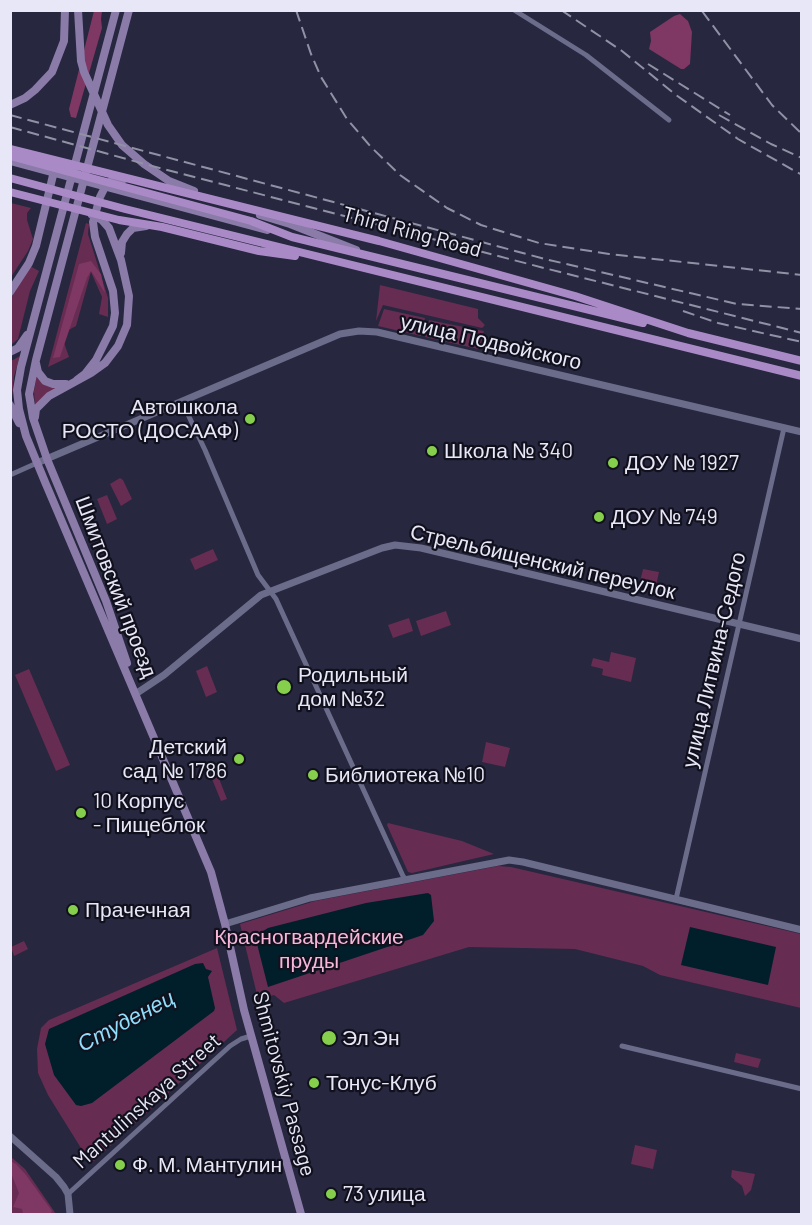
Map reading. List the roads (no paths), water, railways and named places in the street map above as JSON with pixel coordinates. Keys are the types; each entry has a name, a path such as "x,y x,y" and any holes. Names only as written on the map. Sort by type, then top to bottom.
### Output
{"main road":[{"path":"10,105 35,90 52,72 64,41 65,10"},
{"path":"78,10 81,61 84,72 93,95 115,136 132,154 169,181 224,201"},
{"name":"Шмитовский проезд","path":"116,10 32,326 20,375 18,399 24,431 136,693"},
{"name":"Шмитовский проезд","path":"129,10 29,394 35,424 47,459 106,601 136,693"},
{"path":"10,148 45,157 53,162 55,169 34,251 10,292"},
{"name":"Third Ring Road","path":"10,148 369,238 575,296 688,333 801,361"},
{"path":"10,156 129,191 251,221 292,237 688,333"},
{"path":"10,161 39,166"},
{"path":"10,178 125,209 801,376"},
{"path":"36,360 38,372 45,381 57,384 75,381 90,368 102,351 114,319 113,291 95,237 93,222 99,197 111,181 119,178 284,222 370,256"},
{"path":"10,193 86,212 107,220 162,227 259,250 334,261"},
{"path":"107,220 123,266"},
{"path":"35,424 35,413 40,403 96,370 105,363 118,346 125,332 129,304 121,246 127,234 138,227 162,227"},
{"path":"10,352 21,344 32,326"},
{"path":"10,405 37,463"},
{"name":"Shmitovskiy Passage","path":"136,693 211,872 251,1036 301,1215"}],"street":[{"path":"514,10 586,55 669,120"},
{"name":"улица Подвойского","path":"37,463 340,334 367,332 377,332 801,432"},
{"path":"182,402 262,584 276,599 406,880"},
{"name":"улица Литвина-Седого","path":"676,898 784,428"},
{"path":"10,475 37,463"},
{"name":"Стрельбищенский переулок","path":"136,693 164,675 258,597 382,548 402,546 801,639"},
{"path":"225,924 310,898 509,860 676,898 801,930"},
{"name":"Mantulinskaya Street","path":"68,1194 230,1046 251,1036"},
{"path":"622,1046 801,1089"},
{"path":"10,1136 56,1177 68,1194 70,1215"}],"water":[{"path":"428,893 431,895 434,921 423,935 268,987 255,936 268,928 366,903"},
{"path":"690,927 776,947 768,985 681,965"},
{"name":"Студенец","path":"203,963 206,969 212,971 208,977 214,1011 92,1103 76,1105 54,1075 45,1044 49,1029 195,964"}],"railway":[{"path":"296,10 321,77 347,119 371,147 400,175 447,208 481,225 539,243 609,254 802,275"},
{"path":"561,10 622,51 676,95 738,139 802,175"},
{"path":"702,11 772,105 802,134"},
{"path":"648,64 730,115"},
{"path":"10,115 545,259 737,304 802,309"},
{"path":"719,115 771,144 802,158"},
{"path":"10,127 544,268 802,333"},
{"path":"683,311 718,323 802,342"}],"place":[{"name":"Автошкола РОСТО (ДОСААФ)","path":"250,419"},
{"name":"Школа № 340","path":"432,451"},
{"name":"ДОУ № 1927","path":"613,463"},
{"name":"ДОУ № 749","path":"599,517"},
{"name":"Родильный дом №32","path":"284,687"},
{"name":"Детский сад № 1786","path":"239,759"},
{"name":"Библиотека №10","path":"313,775"},
{"name":"10 Корпус - Пищеблок","path":"81,813"},
{"name":"Прачечная","path":"73,910"},
{"name":"Эл Эн","path":"329,1038"},
{"name":"Тонус-Клуб","path":"314,1083"},
{"name":"Ф. М. Мантулин","path":"120,1165"},
{"name":"73 улица","path":"331,1194"}],"park label":[{"name":"Красногвардейские пруды","path":"309,949"}]}
